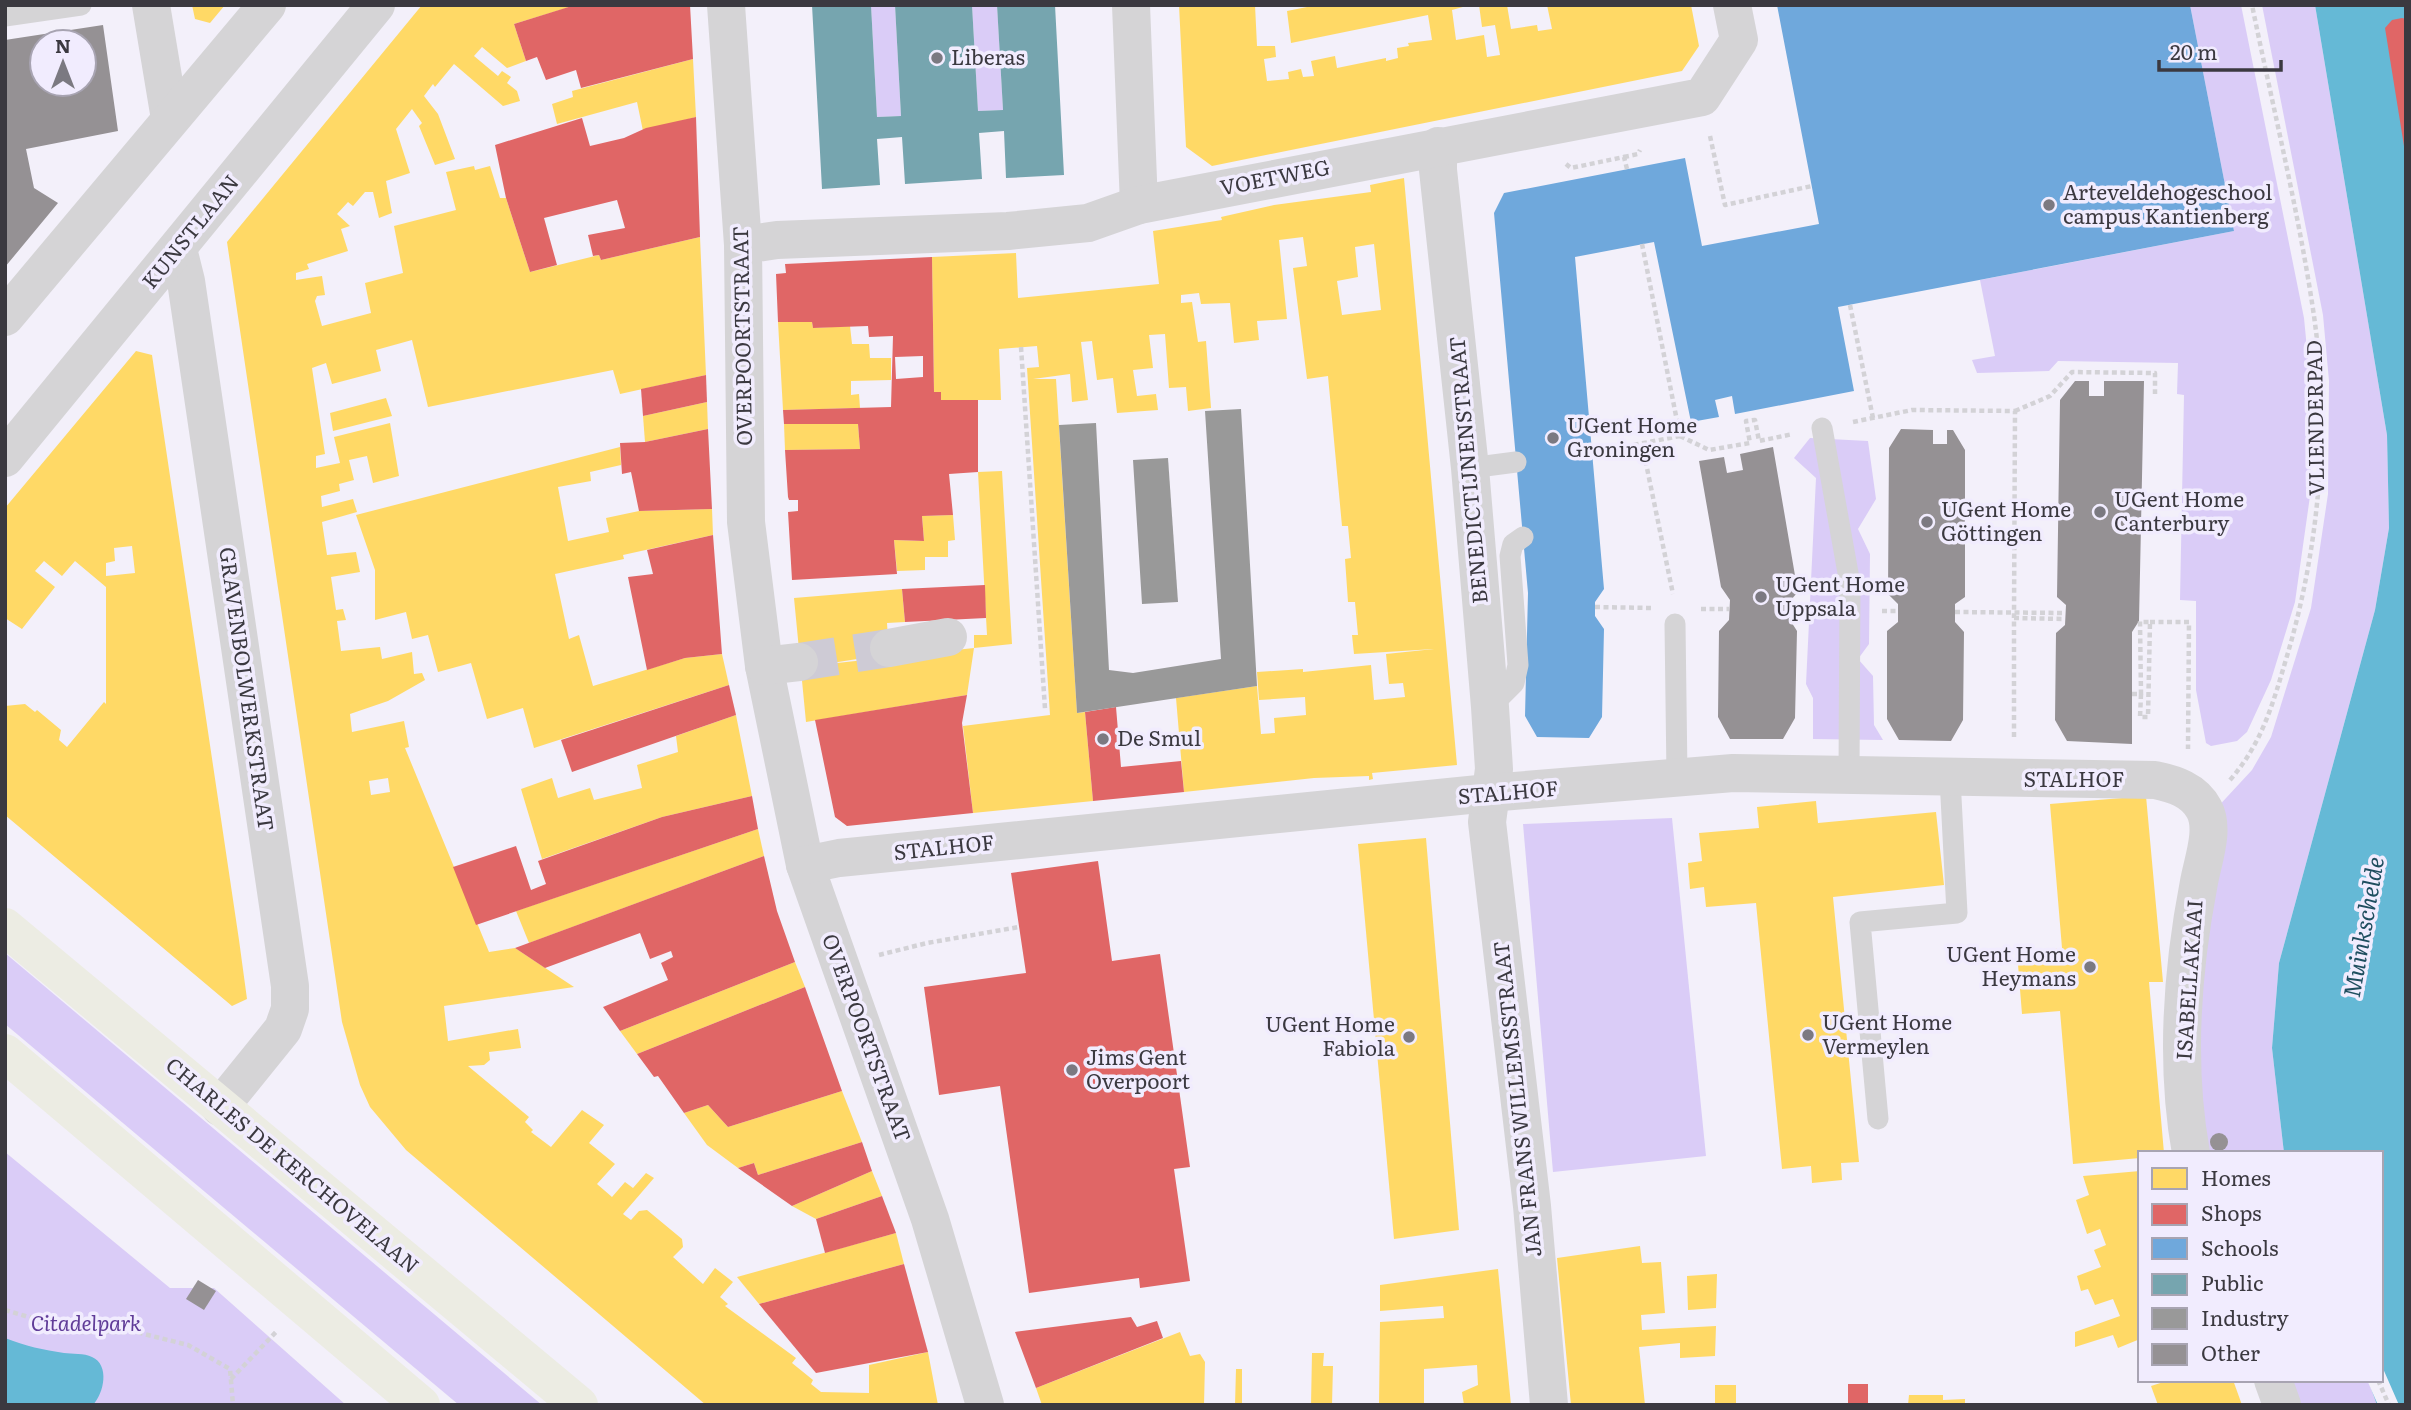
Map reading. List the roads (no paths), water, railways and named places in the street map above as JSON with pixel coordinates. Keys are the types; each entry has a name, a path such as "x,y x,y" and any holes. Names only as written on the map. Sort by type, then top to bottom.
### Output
{"main road":[{"name":"CHARLES DE KERCHOVELAAN","path":"5,927 579,1405"},
{"path":"5,1053 421,1405"}],"street":[{"path":"151,5 170,119"},
{"path":"5,317 267,5"},
{"name":"KUNSTLAAN","path":"5,458 376,5"},
{"name":"OVERPOORTSTRAAT","path":"726,5 743,245 746,522 781,664 804,865 930,1219 985,1405"},
{"path":"1131,5 1139,205"},
{"name":"VOETWEG","path":"743,245 777,240 1008,231 1088,223 1139,205 1702,97 1739,40 1732,5"},
{"name":"BENEDICTIJNENSTRAAT","path":"1438,146 1438,170 1470,468 1490,706 1493,769 1489,793"},
{"name":"GRAVENBOLWERKSTRAAT","path":"178,249 186,281 290,986 290,1009 283,1029 220,1107"},
{"path":"889,648 948,637"},
{"name":"STALHOF","path":"804,865 839,858 1489,793 1733,773 2013,780 2155,780 2192,793 2204,809"},
{"name":"JAN FRANS WILLEMSSTRAAT","path":"1489,793 1487,822 1532,1206 1549,1405"},
{"name":"ISABELLAKAAI","path":"2191,1151 2185,1116 2182,1033 2190,929 2209,828 2204,809"},
{"path":"2274,1382 2282,1405"}],"lane":[{"path":"5,16 81,5"},
{"path":"1822,428 1850,584 1849,775"},
{"path":"1470,468 1516,462"},
{"path":"1490,706 1514,682 1518,665 1510,556 1513,544 1523,537"},
{"path":"1675,624 1677,776"},
{"path":"1878,1119 1860,922 1957,913 1950,778"}],"water":[{"name":"Muinkschelde","path":"2315,5 2406,5 2406,1405 2377,1405 2369,1382 2383,1382 2383,1151 2284,1151 2272,1048 2279,963 2375,610 2389,528 2387,435"},
{"path":"5,1338 42,1349 82,1354 98,1361 103,1380 97,1400 93,1405 5,1405"}],"tunnel":[{"path":"799,662 889,648"}],"place":[{"name":"Liberas","path":"937,58"},
{"name":"Arteveldehogeschool campus Kantienberg","path":"2049,205"},
{"name":"UGent Home Groningen","path":"1553,438"},
{"name":"UGent Home Canterbury","path":"2100,512"},
{"name":"UGent Home Göttingen","path":"1927,522"},
{"name":"UGent Home Uppsala","path":"1761,597"},
{"name":"De Smul","path":"1103,739"},
{"name":"UGent Home Heymans","path":"2090,967"},
{"name":"UGent Home Vermeylen","path":"1808,1035"},
{"name":"UGent Home Fabiola","path":"1409,1037"},
{"name":"Jims Gent Overpoort","path":"1072,1070"}],"park label":[{"name":"Citadelpark","path":"86,1324"}]}
